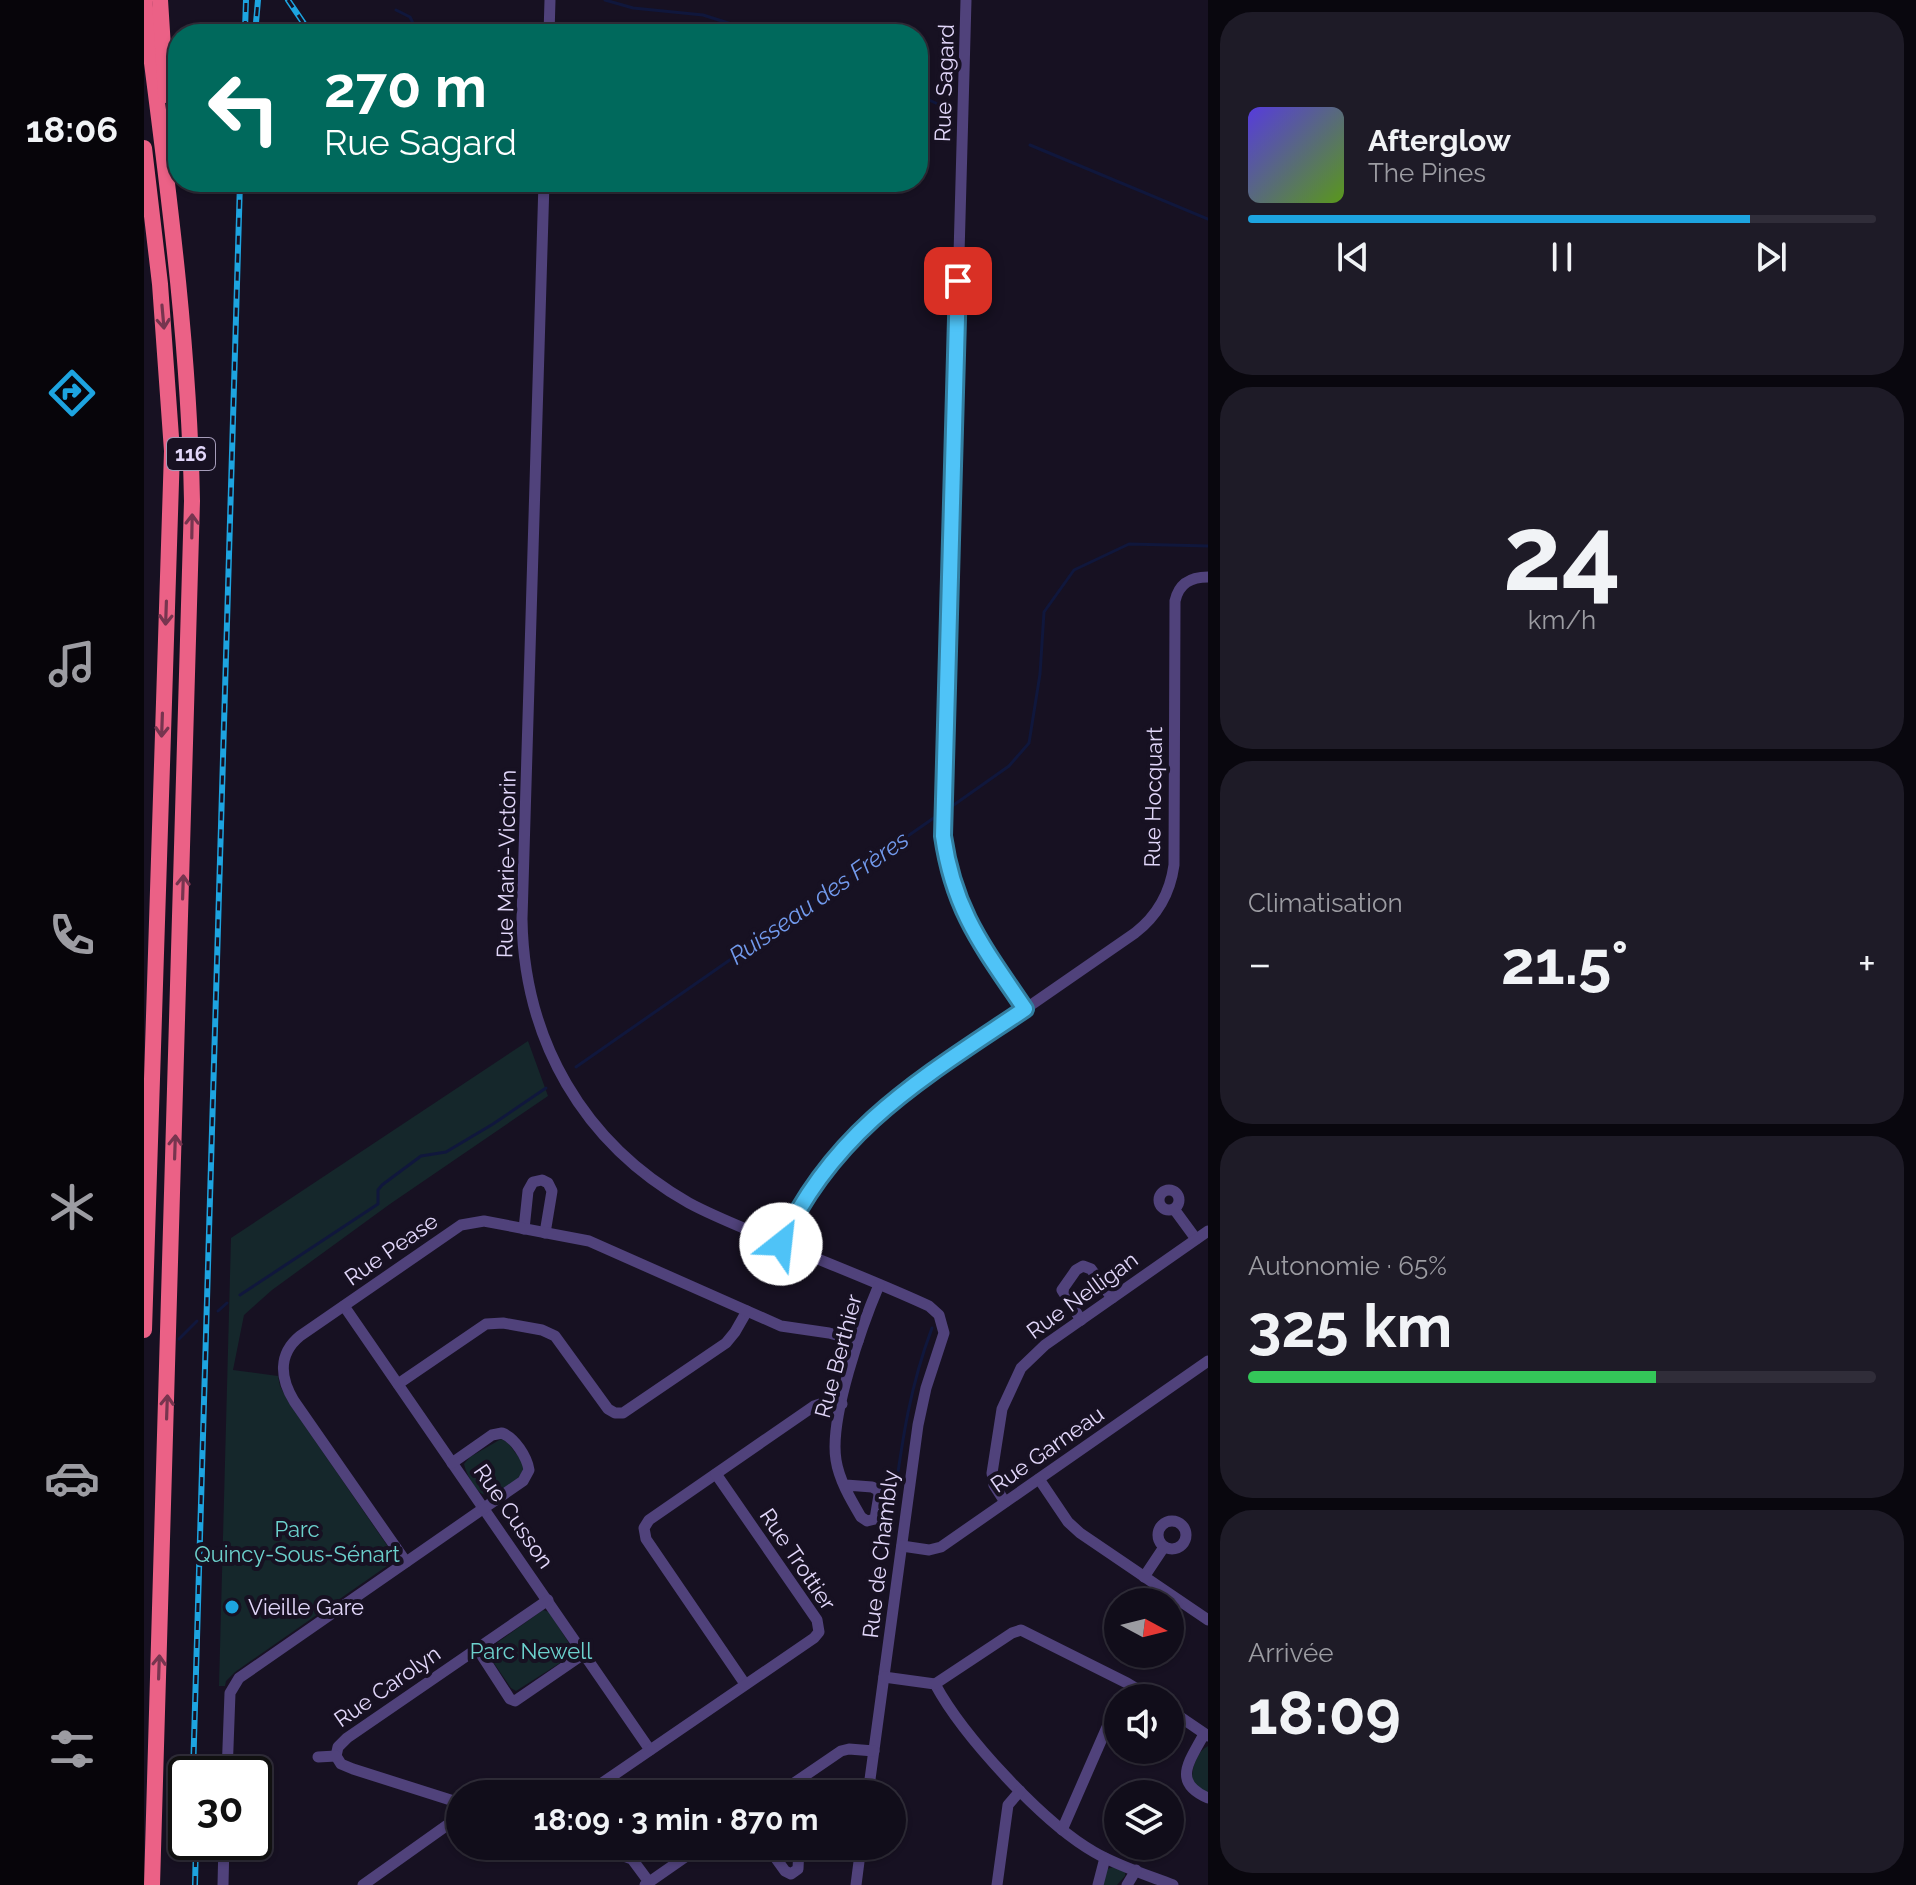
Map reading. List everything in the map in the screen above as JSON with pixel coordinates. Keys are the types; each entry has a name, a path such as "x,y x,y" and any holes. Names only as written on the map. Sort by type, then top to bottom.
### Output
{"highway":[{"name":"116","path":"144,0 168,190"},
{"path":"160,0 168,135"},
{"name":"116","path":"144,148 162,297 172,451 144,1330"},
{"name":"116","path":"152,1885 192,527 188,394 168,192"},
{"path":"171,192 174,237"}],"street":[{"path":"549,24 550,0"},
{"name":"Rue Sagard","path":"966,0 943,836 948,870 959,905 973,932 1025,1009"},
{"name":"Rue Marie-Victorin","path":"544,192 522,919 523,959 529,995 544,1039 565,1081 590,1119 653,1180 689,1203 929,1306 943,1322"},
{"name":"Rue Hocquart","path":"781,1244 827,1169 874,1116 909,1087 1140,929 1154,915 1168,892 1174,859 1175,601 1178,590 1185,582 1208,577"},
{"path":"524,1229 529,1188 533,1182 542,1180 552,1191 545,1233"},
{"path":"1174,1209 1196,1239"},
{"name":"Rue Pease","path":"406,1562 294,1401 284,1380 285,1357 294,1342 465,1223 480,1221 597,1244 790,1329 819,1331 858,1341"},
{"name":"Rue Nelligan","path":"1005,1502 995,1488 992,1476 1000,1418 1008,1392 1021,1368 1034,1353 1208,1231"},
{"path":"1081,1320 1062,1290 1077,1269 1083,1266 1091,1269 1112,1298"},
{"name":"Rue Berthier","path":"846,1485 838,1469 835,1452 842,1404 858,1341 879,1285"},
{"name":"Rue Cusson","path":"344,1306 650,1750"},
{"path":"398,1384 483,1326 503,1323 545,1331 555,1336 608,1409 623,1413 722,1346 735,1332 747,1311"},
{"name":"Rue de Chambly","path":"870,1780 918,1425 943,1336 943,1322"},
{"name":"Rue Garneau","path":"902,1546 938,1548 1208,1361"},
{"path":"606,1780 745,1684 643,1533 647,1521 817,1405 826,1402 842,1404"},
{"path":"228,1756 230,1693 236,1681 527,1477 529,1465 509,1436 497,1433 452,1463"},
{"name":"Rue Trottier","path":"716,1474 819,1625 819,1632 814,1638 745,1684"},
{"path":"1039,1479 1076,1530 1208,1620"},
{"path":"1144,1577 1164,1547"},
{"name":"Rue Carolyn","path":"336,1756 338,1747 347,1738 548,1600"},
{"path":"884,1677 935,1684 1019,1630 1127,1683"},
{"path":"477,1648 510,1699 515,1701 585,1653"},
{"path":"935,1684 961,1722 1020,1791 1062,1830 1104,1857"},
{"path":"1184,1720 1206,1735 1186,1771 1185,1779 1190,1789 1208,1798"},
{"path":"1062,1830 1104,1734"},
{"path":"799,1780 844,1750 874,1751"},
{"path":"318,1757 336,1756 353,1769 446,1799"},
{"path":"997,1885 1008,1805 1020,1791"},
{"path":"363,1885 446,1826"},
{"path":"223,1885 224,1860"},
{"path":"633,1860 647,1883 681,1860"},
{"path":"778,1860 789,1874 798,1869 798,1860"},
{"path":"856,1885 859,1860"},
{"path":"1098,1885 1104,1860"},
{"path":"1110,1860 1173,1885"},
{"path":"1127,1885 1136,1870"}],"green space":[{"name":"Parc Quincy-Sous-Sénart","path":"528,1041 548,1096 390,1204 272,1290 244,1315 233,1370 278,1376 289,1403 391,1551 392,1560 235,1672 225,1686 219,1686 231,1238"},
{"path":"501,1439 520,1459 522,1472 502,1490 485,1495 474,1486 464,1464 470,1457"},
{"name":"Parc Newell","path":"543,1610 549,1612 574,1651 571,1656 516,1691 487,1650"},
{"path":"1208,1746 1208,1793 1192,1783 1192,1778 1197,1757"},
{"path":"1113,1867 1125,1872 1125,1876 1117,1885 1103,1885 1107,1869"}],"waterway":[{"path":"605,0 633,8 703,15 731,24"},
{"path":"396,10 410,17 413,24"},
{"path":"928,100 940,105"},
{"path":"1030,145 1208,219"},
{"name":"Ruisseau des Frères","path":"948,809 1009,766 1029,743 1040,674 1044,612 1074,570 1129,544 1208,546"},
{"name":"Ruisseau des Frères","path":"576,1067 938,815"},
{"name":"Ruisseau des Frères","path":"240,1295 378,1204 378,1190 382,1185 421,1156 446,1152 546,1088"},
{"name":"Ruisseau des Frères","path":"218,1311 227,1303"},
{"name":"Ruisseau des Frères","path":"179,1339 197,1321"},
{"path":"893,1507 912,1395 932,1328"}],"railway":[{"path":"245,24 246,0"},
{"path":"256,24 258,0"},
{"path":"288,0 304,24"},
{"path":"194,1756 240,192"},
{"path":"195,1885 196,1860"}],"place":[{"name":"Vieille Gare","path":"232,1607"}],"route":[{"path":"781,1244 800,1209 850,1139 909,1087 1025,1009 973,932 959,905 948,870 943,836 958,281"}]}
